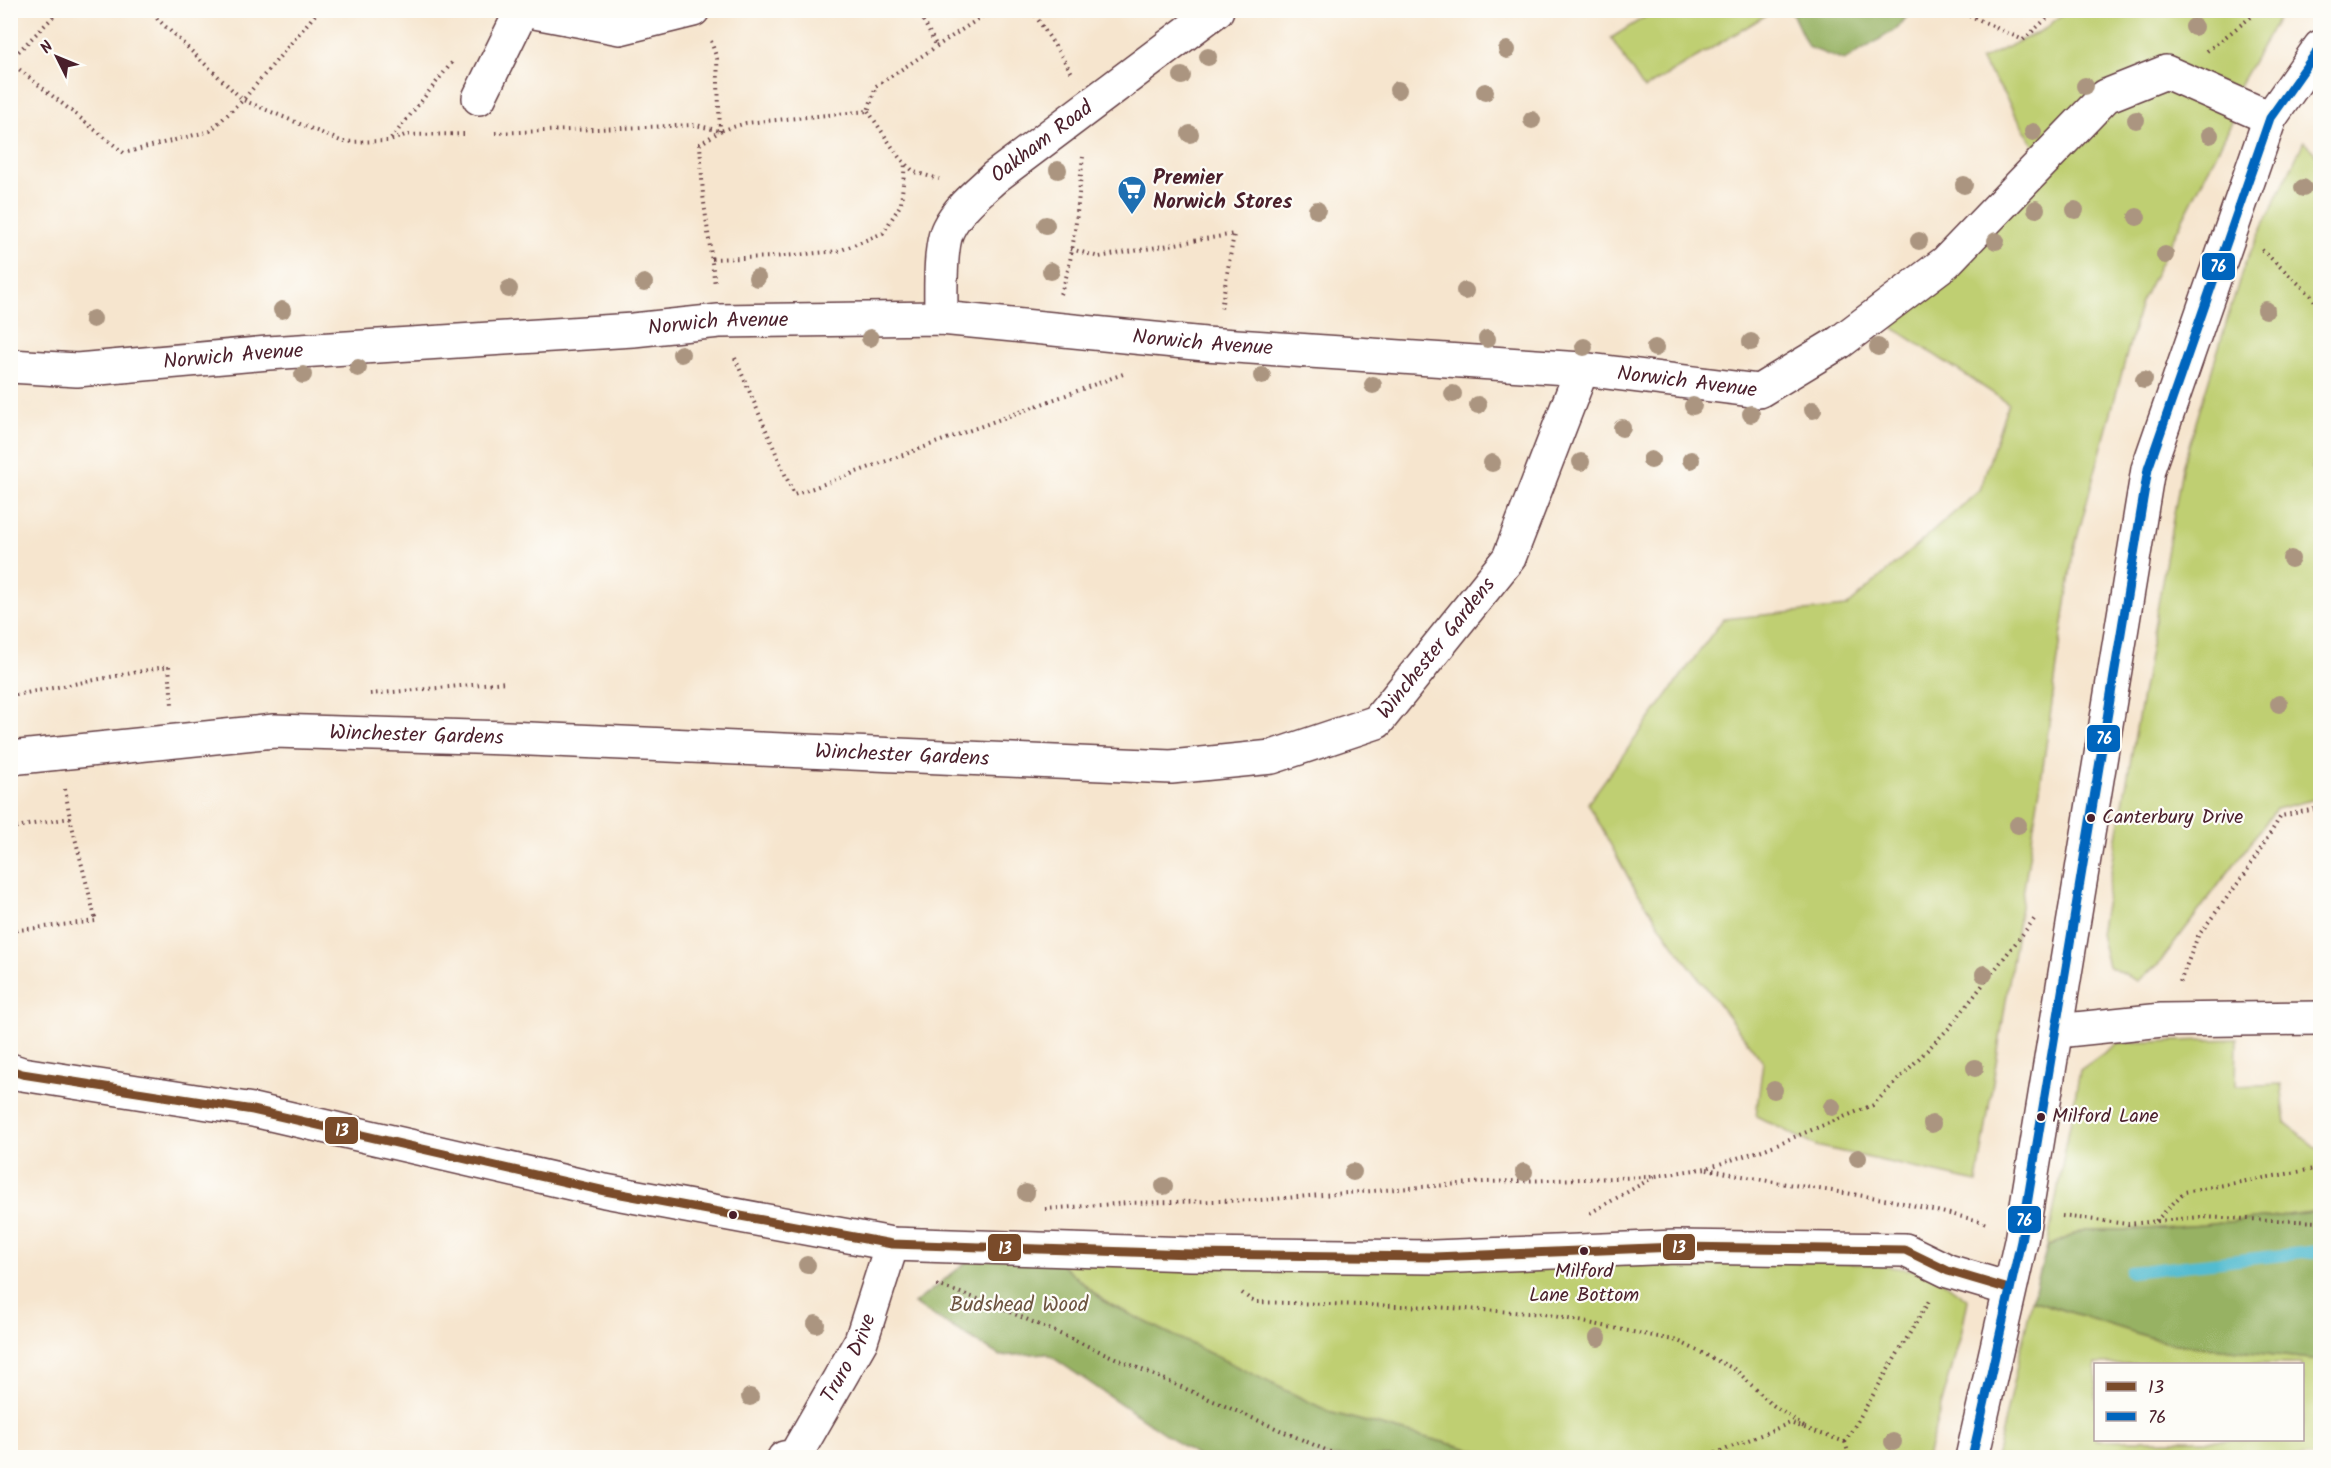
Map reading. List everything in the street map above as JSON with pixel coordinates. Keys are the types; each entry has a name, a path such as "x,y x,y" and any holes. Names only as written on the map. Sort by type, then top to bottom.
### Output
{"street":[{"path":"479,98 523,10 621,28 693,10"},
{"name":"Oakham Road","path":"941,318 941,271 947,230 965,205 995,177 1217,10"},
{"path":"1972,1458 2023,1227 2148,469 2270,118 2320,47"},
{"name":"Norwich Avenue","path":"10,366 77,370 268,353 633,330 719,321 941,318 1214,345 1582,369 1759,391 1840,342 1946,262 2106,96 2166,72 2176,76"},
{"path":"2176,76 2270,118"},
{"name":"Winchester Gardens","path":"10,758 274,731 519,738 1171,767 1272,757 1377,722 1509,558 1582,369"},
{"path":"2056,1031 2162,1020 2320,1018"},
{"path":"10,1070 22,1074 253,1110 889,1256 1191,1254 1434,1257 1676,1247 1905,1250 1948,1270 2009,1289"},
{"name":"Truro Drive","path":"784,1458 795,1456 861,1341 889,1256"}],"path":[{"path":"60,10 10,61 124,153 210,131 243,100 319,10"},
{"path":"148,10 243,100 343,142 390,141 405,135 473,134"},
{"path":"918,10 936,45"},
{"path":"868,111 876,86 992,10"},
{"path":"1032,10 1093,104 1064,285 1044,328"},
{"path":"1958,10 2023,40 2056,10"},
{"path":"2176,76 2260,10"},
{"path":"390,141 461,51"},
{"path":"717,59 720,131"},
{"path":"868,111 905,164 901,204 884,233 839,251 773,257 712,259 700,144 720,131 746,123 868,111"},
{"path":"485,133 696,125 720,131"},
{"path":"2233,223 2313,297 2320,314"},
{"path":"1071,249 1100,257 1234,234 1214,345"},
{"path":"719,321 795,495 1127,373"},
{"path":"2320,446 2320,460"},
{"path":"10,696 169,666 172,706"},
{"path":"2162,1020 2177,990 2198,936 2244,874 2281,816 2320,808"},
{"path":"10,828 70,818 96,921 10,932"},
{"path":"1038,1210 1129,1203 1260,1200 1484,1182 1649,1176 1707,1168 1765,1149 1874,1105 1949,1028 2037,916"},
{"path":"1707,1168 1768,1181 1890,1200 1980,1221 2023,1227 2128,1224 2200,1217 2320,1222"},
{"path":"2156,1221 2184,1192 2320,1168"},
{"path":"889,1256 987,1302 1344,1458"},
{"path":"1850,1458 1845,1442 1948,1270"},
{"path":"1236,1288 1254,1302 1434,1307 1544,1314 1678,1341 1736,1370 1770,1403 1804,1427"},
{"path":"1704,1458 1790,1423 1845,1442"}],"green space":[{"path":"1656,10 1773,11 1644,89 1611,38"},
{"path":"1791,11 1911,11 1898,28 1844,61 1808,47"},
{"path":"2066,11 2282,11 2237,89 2166,62 2038,153 1999,86 1980,60 2045,29"},
{"path":"2166,83 2236,114 2141,302 2073,553 2040,788 1977,1182 1816,1146 1756,1116 1763,1062 1673,944 1632,884 1588,803 1723,619 1846,607 1980,490 2008,403 1889,325 2114,106"},
{"path":"2304,141 2320,159 2320,452 2311,468 2320,475 2320,798 2276,809 2158,965 2137,981 2108,966 2100,934 2182,468 2243,268"},
{"path":"2237,1039 2236,1086 2281,1084 2286,1123 2320,1150 2320,1211 2204,1225 2133,1230 2084,1230 2047,1247 2080,1070 2118,1043"},
{"path":"2320,1211 2320,1360 2168,1343 2032,1300 2047,1247 2084,1230 2133,1230 2204,1225"},
{"name":"Budshead Wood","path":"978,1253 1051,1256 1105,1302 1332,1413 1500,1457 1199,1457 1046,1353 1000,1356 914,1304"},
{"path":"1051,1256 1712,1259 1866,1264 1930,1272 1968,1300 1961,1335 1927,1457 1809,1458 1808,1454 1803,1458 1500,1457 1332,1413 1105,1302"},
{"path":"2032,1300 2168,1343 2320,1360 2320,1457 1996,1458"}],"waterway":[{"path":"2130,1272 2320,1251"}],"transit line":[{"name":"76","path":"1972,1458 2021,1241 2148,469 2270,118 2320,47"},
{"name":"13","path":"10,1070 22,1074 253,1110 605,1191 892,1244 1191,1254 1434,1257 1676,1247 1905,1250 1948,1271 2009,1289"}],"place":[{"name":"Premier Norwich Stores","path":"1132,216"},
{"name":"Canterbury Drive","path":"2091,818"},
{"name":"Milford Lane","path":"2041,1117"},
{"name":"Milford Lane Bottom","path":"1584,1251"}]}
